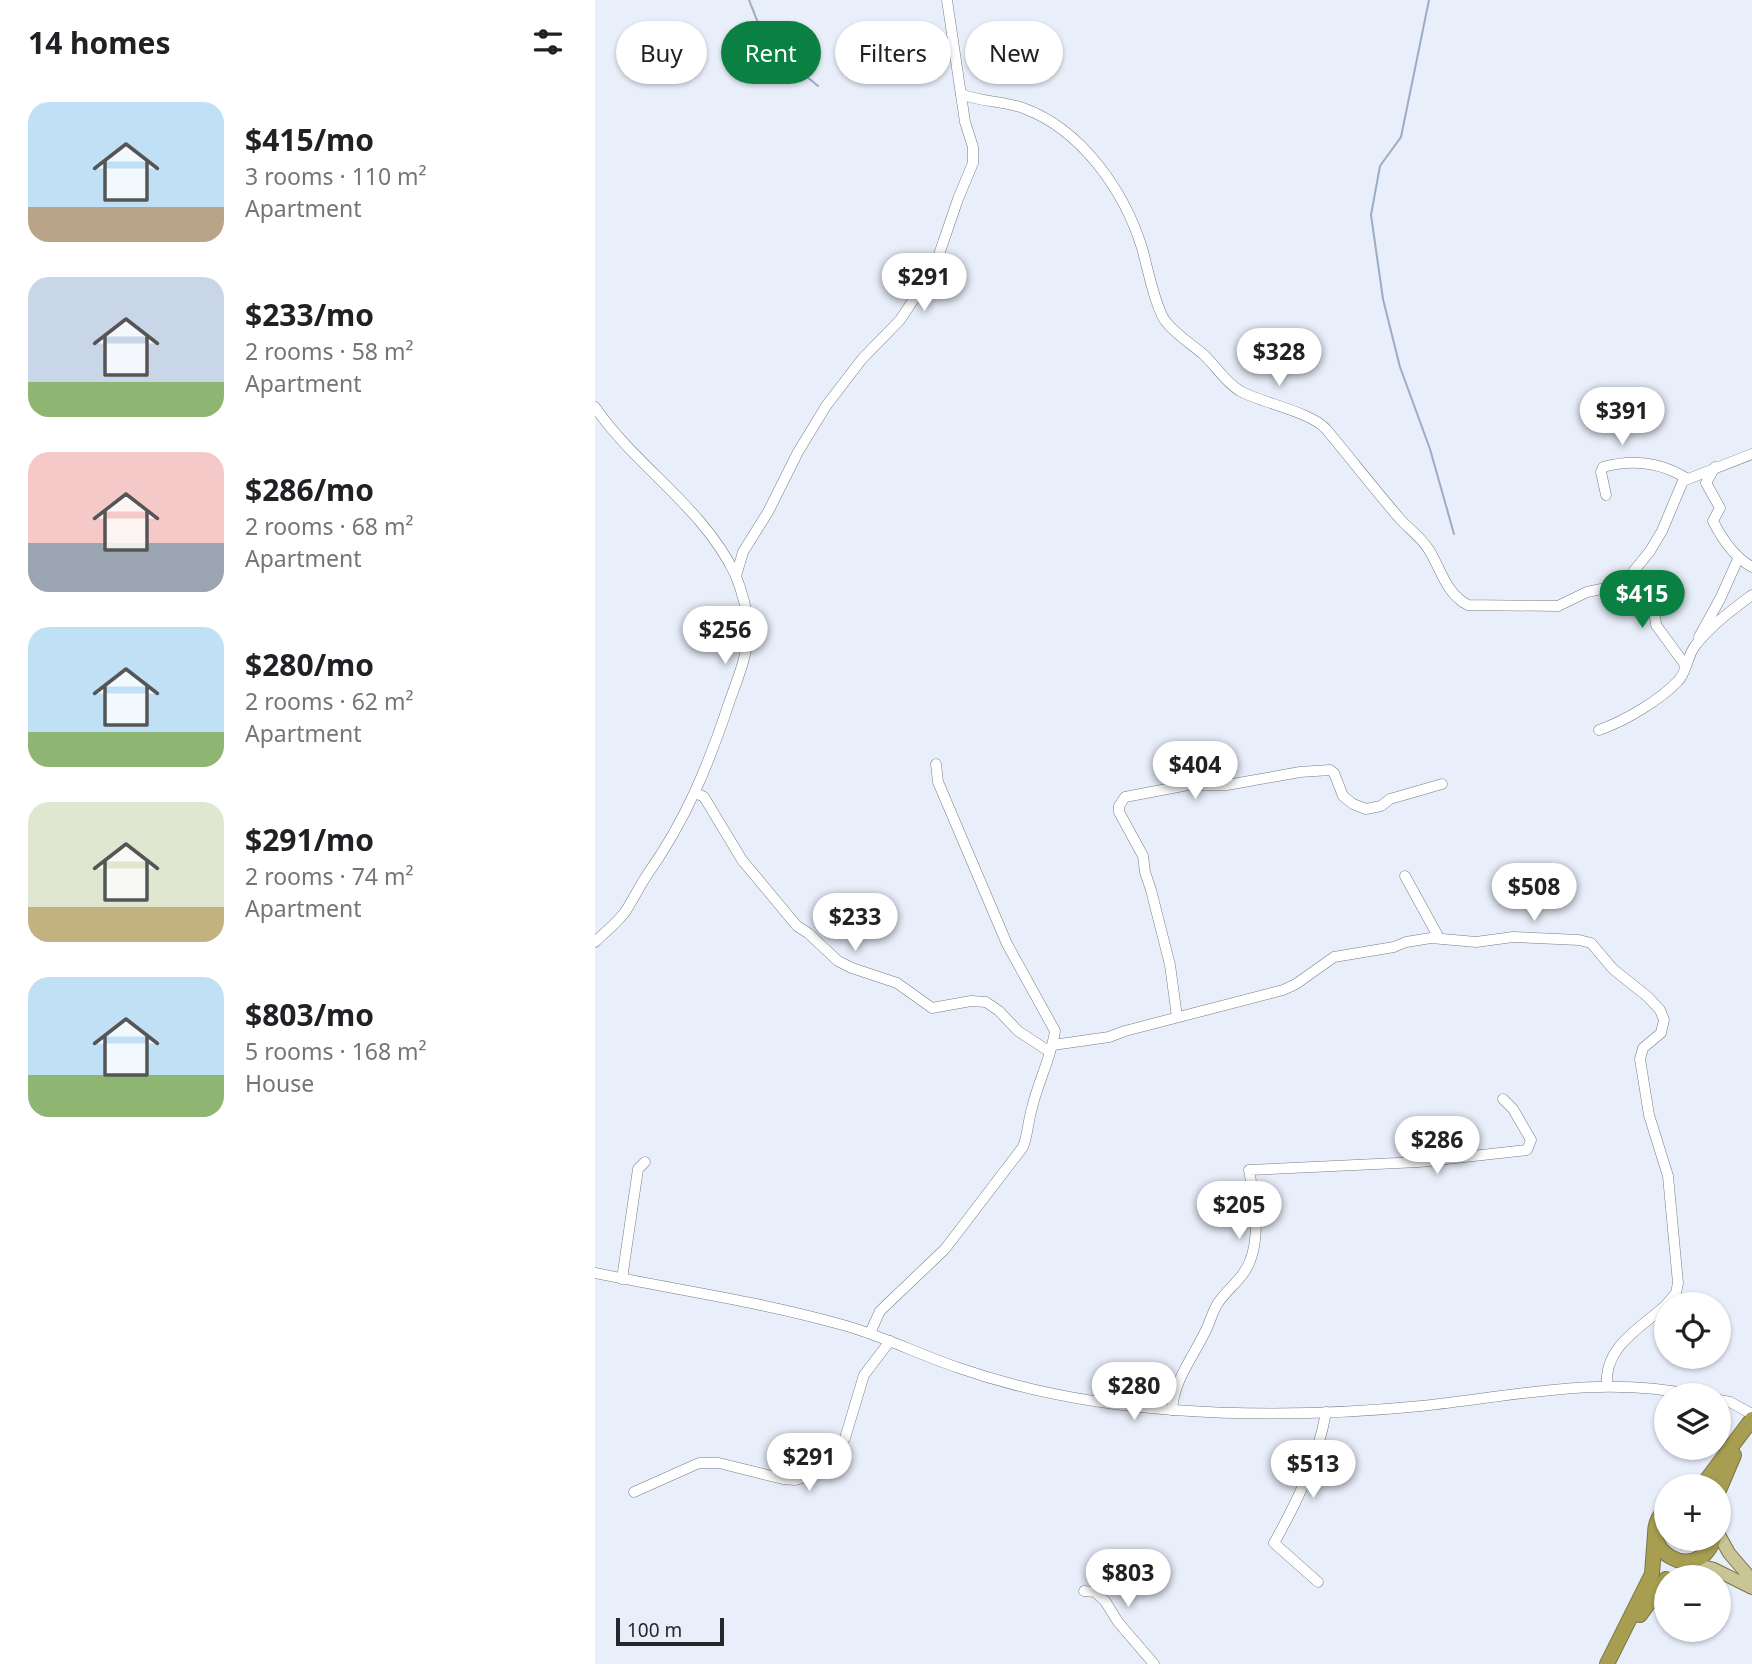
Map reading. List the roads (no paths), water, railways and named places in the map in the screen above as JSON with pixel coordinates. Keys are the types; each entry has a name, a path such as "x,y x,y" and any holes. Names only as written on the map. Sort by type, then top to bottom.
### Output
{"highway":[{"path":"1711,1474 1751,1419"},
{"path":"1726,1474 1751,1419"},
{"path":"1607,1664 1652,1574 1654,1548"},
{"path":"1662,1551 1676,1560 1686,1562"},
{"path":"1682,1565 1707,1551"},
{"path":"1607,1664 1654,1597"}],"main road":[{"path":"1729,1551 1752,1580"},
{"path":"1686,1562 1714,1569 1752,1588"}],"street":[{"path":"736,576 743,552 820,416 862,359 900,320 935,269 973,163 973,147 965,122 947,0"},
{"path":"961,94 1006,102 1033,112 1054,122 1080,145 1107,178 1134,227 1163,318 1205,356 1227,382 1255,398 1309,417 1325,427 1335,443 1428,548 1445,583 1468,605 1558,606 1629,577 1656,541 1686,478 1752,454"},
{"path":"595,407 621,440 708,531 736,576 746,614 747,647 712,754 696,793 662,856 624,914 595,942"},
{"path":"1606,495 1601,471 1603,467 1617,463 1654,464 1686,478"},
{"path":"1715,467 1706,483 1720,508 1713,521 1721,537 1738,559 1752,567"},
{"path":"1599,730 1647,705 1678,682 1738,559"},
{"path":"1629,577 1656,617 1656,625 1686,666"},
{"path":"1694,648 1726,614 1752,595"},
{"path":"870,1333 880,1311 945,1249 1023,1147 1029,1131 1031,1109 1052,1049 1055,1031 1007,944 938,782 936,764"},
{"path":"1177,1017 1170,965 1143,856 1119,812 1119,806 1125,797 1188,785 1227,785 1300,772 1330,770 1334,773 1343,796 1366,809 1442,784"},
{"path":"696,793 703,797 737,854 782,910 833,957 852,968 897,983 932,1008 971,1001 986,1002 1019,1031 1052,1049 1109,1037 1283,990 1334,957 1394,947 1411,941 1439,938 1469,942 1513,937 1591,943 1613,969 1648,997 1660,1010 1664,1020 1663,1030 1643,1048 1640,1059 1649,1115 1668,1176 1677,1292"},
{"path":"1405,876 1439,938"},
{"path":"1172,1410 1175,1388 1216,1306 1241,1278 1252,1255 1255,1220 1249,1170 1419,1162 1527,1150 1531,1140 1513,1109 1503,1099"},
{"path":"622,1279 638,1169 645,1162"},
{"path":"595,1273 784,1311 870,1333 941,1362 996,1380 1098,1402 1172,1410 1326,1412 1414,1406 1551,1388 1607,1385 1654,1388"},
{"path":"1607,1385 1607,1367 1614,1355 1632,1333 1654,1315"},
{"path":"634,1492 699,1463 719,1463 783,1479 795,1480 810,1476 838,1450 848,1432 864,1375 890,1340"},
{"path":"1731,1403 1751,1419"},
{"path":"1318,1582 1275,1543 1321,1441 1326,1412"},
{"path":"1083,1591 1095,1592 1105,1601 1123,1630 1154,1664"}],"waterway":[{"path":"749,0 766,43 818,86"},
{"path":"1429,0 1401,137 1380,166 1371,215 1383,299 1400,367 1430,449 1454,534"}]}
